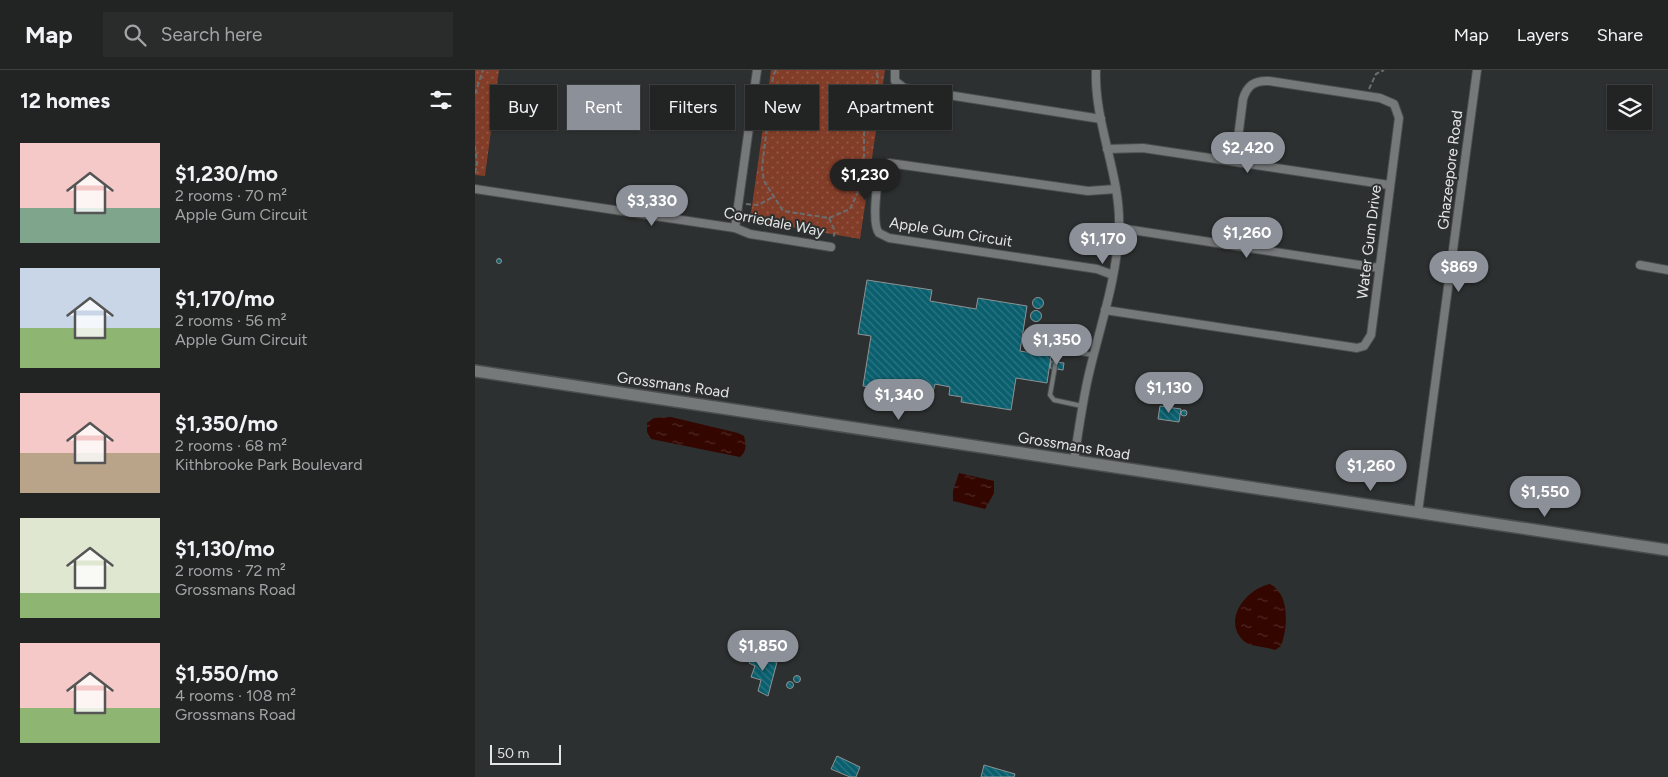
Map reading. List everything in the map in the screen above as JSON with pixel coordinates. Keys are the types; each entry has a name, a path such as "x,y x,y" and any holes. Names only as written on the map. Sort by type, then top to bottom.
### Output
{"street":[{"path":"735,228 757,70"},
{"path":"895,70 895,81 910,90 1101,119"},
{"path":"1074,461 1083,406 1113,275 1119,228 1116,189 1101,119 1096,70"},
{"name":"Ghazeepore Road","path":"1418,512 1477,70"},
{"name":"Water Gum Drive","path":"1105,310 1357,348 1364,346 1371,335 1399,118 1398,111 1387,99 1269,81 1255,82 1246,90 1243,99 1235,161"},
{"path":"1107,149 1143,148 1389,185"},
{"name":"Apple Gum Circuit","path":"1113,275 1097,269 889,238 879,233 874,223 881,170 889,163 1087,191 1116,189"},
{"name":"Corriedale Way","path":"475,188 735,228 750,234 831,247"},
{"path":"1119,228 1379,268"},
{"path":"1640,265 1668,270"},
{"name":"Grossmans Road","path":"475,371 1668,550"}],"lane":[{"path":"1083,406 1054,400 1049,395 1057,355 1066,351 1094,354"}],"path":[{"path":"475,94 483,70"},
{"path":"776,70 773,76 763,168 764,181 783,211 829,218 850,209 859,192 864,156 864,133 878,78 876,70"},
{"path":"1368,96 1370,84 1376,74 1384,70"},
{"path":"475,146 477,163 475,174"},
{"path":"738,203 759,205 773,198"},
{"path":"829,218 835,231 831,247"}],"shaded area":[{"path":"475,70 499,70 497,85 490,85 491,130 485,176 475,175"},
{"path":"771,70 885,70 883,85 829,85 829,130 876,130 860,239 750,220 763,130 819,130 819,85 769,85"}],"water":[{"path":"671,417 738,433 744,436 745,450 740,457 651,439 647,432 647,423 654,418"},
{"path":"959,473 994,481 994,493 985,509 953,501 953,491"},
{"path":"1270,584 1281,595 1286,612 1285,630 1281,646 1275,650 1245,642 1238,634 1235,625 1239,607 1245,599 1252,592"}],"building":[{"path":"499,258 502,261 499,264 496,261"},
{"path":"867,280 932,290 930,301 976,309 978,298 1027,306 1020,351 1051,356 1047,383 1016,378 1011,410 961,402 962,397 949,395 950,387 935,384 933,392 916,390 915,395 863,386 871,336 858,334"},
{"path":"1036,298 1040,298 1043,303 1042,307 1036,308 1033,305 1033,301"},
{"path":"1036,310 1042,316 1036,322 1030,316"},
{"path":"1051,361 1064,363 1063,370 1050,368"},
{"path":"1160,406 1181,409 1179,422 1158,419"},
{"path":"1184,410 1187,413 1184,416 1181,413"},
{"path":"754,653 761,655 760,658 777,662 768,696 758,691 761,680 751,677 755,666 749,663"},
{"path":"797,675 801,679 797,683 793,679"},
{"path":"790,682 793,685 790,688 787,685"},
{"path":"837,756 860,767 856,777 850,777 831,769"},
{"path":"984,765 1015,774 1014,777 981,777"}]}
